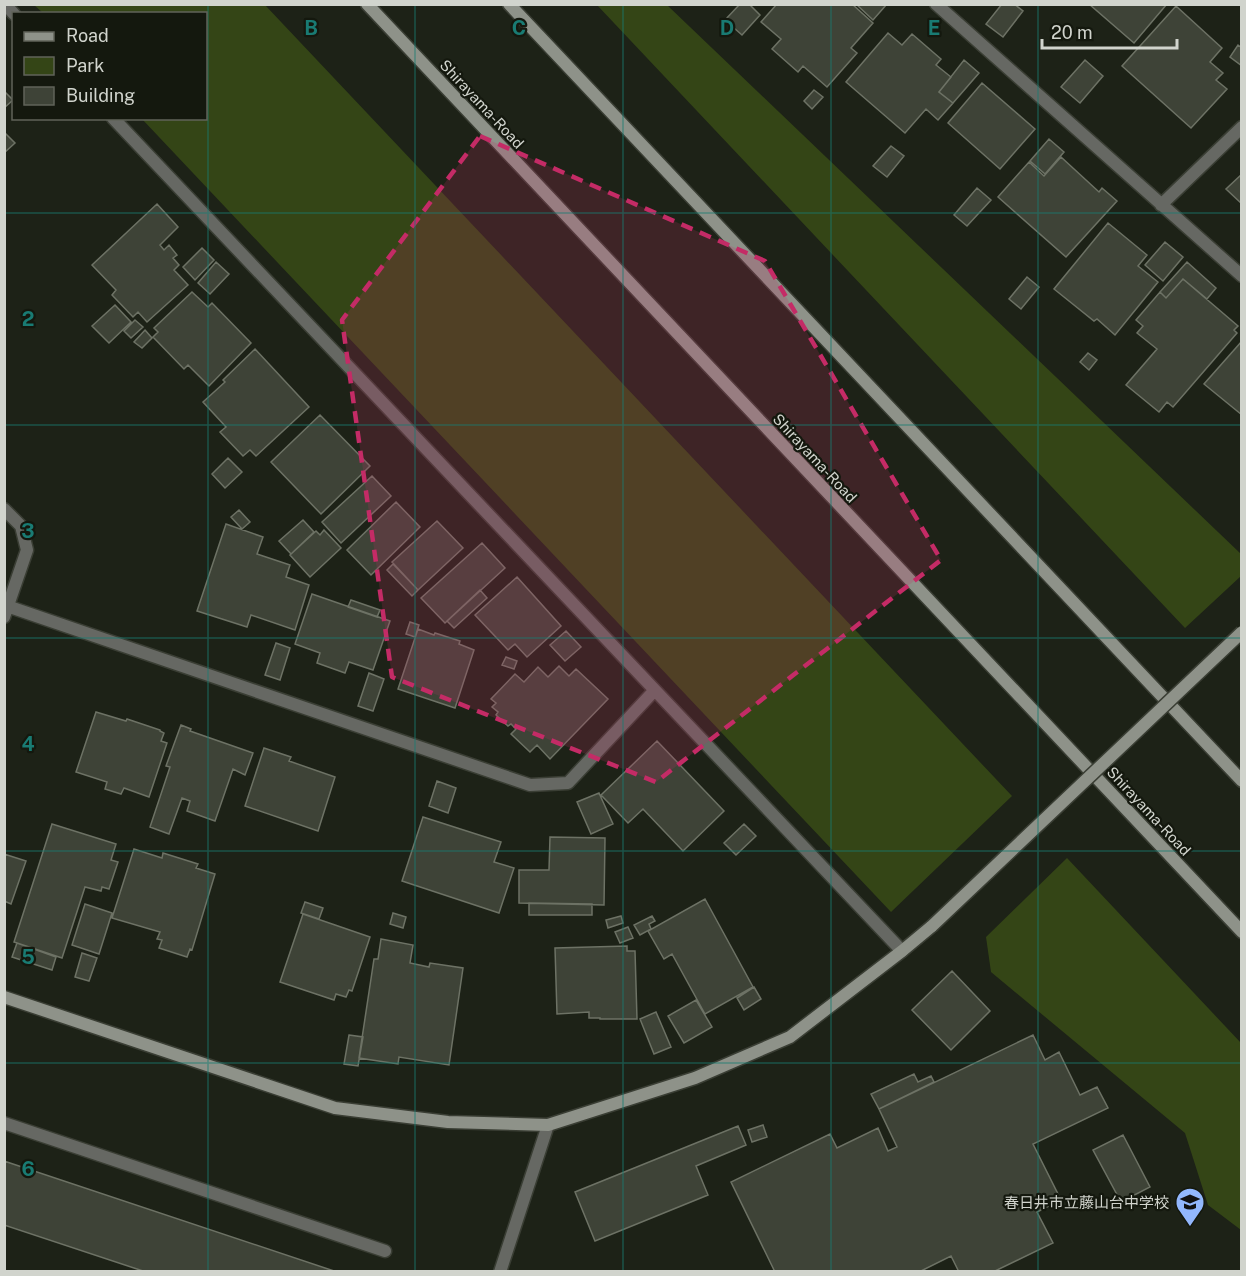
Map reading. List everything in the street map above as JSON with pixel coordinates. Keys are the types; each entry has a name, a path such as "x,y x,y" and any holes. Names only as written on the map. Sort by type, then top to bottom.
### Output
{"street":[{"name":"Shirayama-Road","path":"367,4 1242,932"},
{"path":"508,4 1242,781"},
{"path":"936,4 1242,276"},
{"path":"115,120 902,951"},
{"path":"1161,205 1242,127"},
{"path":"4,509 21,525 27,550 6,609 530,785 568,783 654,691"},
{"path":"4,997 335,1108 448,1122 548,1125 695,1078 790,1037 932,926 1242,632"},
{"path":"4,1123 385,1251"},
{"path":"500,1272 548,1125"}],"highlighted area":[{"path":"480,136 765,261 941,560 656,782 392,677 342,320"}],"green space":[{"path":"34,5 265,5 1012,796 891,912 143,120 207,120 207,12 42,12"},
{"path":"597,5 667,5 1241,554 1241,576 1185,628"},
{"path":"1067,858 1241,1043 1241,1230 1208,1205 1185,1133 991,972 986,937"}],"building":[{"path":"740,4 749,4 760,15 742,35 725,20"},
{"path":"777,4 852,4 873,23 851,48 857,53 827,87 803,66 798,72 772,49 781,39 761,22"},
{"path":"856,4 887,4 873,20"},
{"path":"1002,4 1014,4 1023,11 1003,37 986,24"},
{"path":"1089,4 1167,4 1134,43"},
{"path":"1176,6 1222,48 1210,62 1223,73 1216,80 1227,89 1191,128 1122,66"},
{"path":"888,33 902,45 912,34 941,59 936,65 951,77 939,92 953,103 938,120 926,109 905,133 846,82"},
{"path":"1238,45 1242,48 1242,66 1230,57"},
{"path":"964,60 979,73 953,103 939,92"},
{"path":"1085,60 1103,76 1080,103 1061,87"},
{"path":"982,83 1035,129 1000,169 948,123"},
{"path":"814,90 823,97 812,109 804,101"},
{"path":"4,91 12,101 4,108"},
{"path":"4,132 15,143 4,153"},
{"path":"1049,139 1064,152 1045,174 1030,161"},
{"path":"891,146 904,156 887,177 873,166"},
{"path":"1061,157 1099,192 1102,188 1117,201 1066,257 998,197 1029,162 1044,176"},
{"path":"1242,174 1242,204 1226,189"},
{"path":"977,188 991,200 967,226 954,215"},
{"path":"157,204 178,227 160,245 164,250 169,245 177,255 173,258 179,265 174,270 188,285 147,322 138,312 133,317 112,295 116,290 92,265"},
{"path":"1108,223 1147,255 1138,266 1158,282 1115,335 1097,319 1094,321 1054,289"},
{"path":"1165,242 1183,257 1163,281 1145,265"},
{"path":"202,248 214,260 195,280 183,267"},
{"path":"216,262 229,274 210,294 198,283"},
{"path":"1187,262 1216,288 1207,299 1183,279 1166,298 1160,292"},
{"path":"1027,277 1039,287 1021,309 1009,299"},
{"path":"1183,279 1238,326 1234,330 1237,333 1173,407 1167,402 1159,412 1126,385 1157,349 1137,333 1143,326 1136,320 1160,292 1166,298"},
{"path":"192,292 208,307 212,303 251,343 209,386 188,365 184,369 153,337 158,332 154,328"},
{"path":"115,305 131,322 109,343 92,326"},
{"path":"135,320 143,327 131,338 124,331"},
{"path":"145,330 152,338 142,348 134,342"},
{"path":"1242,341 1242,415 1204,384"},
{"path":"255,349 309,407 256,456 250,450 243,456 220,432 226,427 203,402"},
{"path":"1088,353 1097,360 1089,370 1080,362"},
{"path":"320,415 370,466 321,514 271,462"},
{"path":"228,458 242,472 225,488 212,474"},
{"path":"372,476 391,496 341,543 322,522"},
{"path":"396,502 420,527 371,575 347,550"},
{"path":"239,510 250,522 242,529 231,517"},
{"path":"303,520 314,532 291,554 279,541"},
{"path":"437,521 463,548 418,590 392,562"},
{"path":"226,524 263,537 257,554 290,565 286,577 309,585 295,630 251,615 247,627 197,611"},
{"path":"324,530 341,548 310,577 290,555 316,531 320,535"},
{"path":"482,543 505,568 445,623 421,598"},
{"path":"393,564 418,590 412,596 387,570"},
{"path":"517,577 561,626 527,657 515,644 508,650 475,615"},
{"path":"480,590 487,598 454,628 447,621"},
{"path":"312,594 390,621 373,670 349,662 345,673 317,663 320,653 295,644"},
{"path":"351,600 380,610 377,617 348,607"},
{"path":"410,622 419,625 415,637 406,634"},
{"path":"418,629 460,641 459,644 474,650 455,708 398,689"},
{"path":"566,631 581,647 565,661 550,645"},
{"path":"276,643 290,648 280,680 265,675"},
{"path":"506,657 517,661 514,669 502,665"},
{"path":"559,666 569,676 576,669 608,699 550,759 537,745 530,752 511,734 516,729 511,724 508,726 496,715 498,712 492,707 496,703 491,699 515,674 524,682 538,667 548,677"},
{"path":"369,673 384,679 373,711 358,706"},
{"path":"96,712 126,721 127,719 164,733 161,741 167,743 149,797 124,788 121,794 105,789 107,782 76,772"},
{"path":"181,725 191,729 190,731 253,753 245,775 233,769 215,821 187,811 190,801 182,798 169,834 150,827 170,767 166,766"},
{"path":"657,741 724,811 683,851 643,809 628,823 601,795"},
{"path":"264,748 291,757 289,761 335,777 318,831 245,806"},
{"path":"437,781 456,788 448,813 429,806"},
{"path":"599,793 613,824 591,834 577,802"},
{"path":"423,817 501,842 494,862 514,868 499,913 402,881"},
{"path":"52,824 116,844 111,860 118,862 109,889 102,887 101,891 85,887 62,958 14,942"},
{"path":"744,824 756,836 736,855 724,843"},
{"path":"550,837 605,838 604,905 519,903 519,870 549,870"},
{"path":"134,849 162,858 163,853 198,864 196,868 215,874 192,950 190,949 187,957 159,948 162,940 157,939 160,932 112,918"},
{"path":"4,854 26,861 11,904 4,901"},
{"path":"705,899 753,987 705,1014 672,954 664,959 648,931"},
{"path":"305,902 323,908 319,919 301,913"},
{"path":"529,903 592,904 592,915 529,915"},
{"path":"85,904 112,913 99,954 72,945"},
{"path":"393,913 406,917 403,928 390,924"},
{"path":"303,914 370,937 352,991 349,990 346,997 336,994 334,1000 280,982"},
{"path":"621,916 623,923 608,928 606,920"},
{"path":"652,916 655,921 649,924 651,929 640,935 634,925"},
{"path":"628,927 633,938 620,943 615,932"},
{"path":"381,939 413,945 410,963 429,967 430,963 463,968 449,1065 399,1057 398,1064 359,1058 374,959 378,959"},
{"path":"17,943 56,957 52,970 12,957"},
{"path":"627,946 627,951 635,951 637,1019 589,1018 589,1012 557,1014 555,948"},
{"path":"82,953 97,958 89,981 75,977"},
{"path":"952,971 990,1011 951,1050 912,1010"},
{"path":"754,987 761,999 744,1010 737,998"},
{"path":"696,1000 712,1027 684,1043 668,1016"},
{"path":"656,1012 671,1047 654,1054 640,1019"},
{"path":"349,1035 363,1037 358,1066 344,1064"},
{"path":"1033,1035 1045,1060 1059,1052 1080,1095 1097,1087 1108,1108 1033,1144 1061,1200 1037,1212 1053,1243 993,1272 959,1272 951,1256 919,1272 775,1272 731,1182 830,1134 837,1148 878,1128 888,1151 897,1147 879,1109"},
{"path":"914,1074 918,1082 931,1076 934,1082 879,1109 871,1094"},
{"path":"763,1125 767,1137 752,1142 748,1130"},
{"path":"738,1126 746,1145 696,1166 708,1195 595,1241 575,1192"},
{"path":"1123,1135 1150,1187 1121,1202 1093,1150"},
{"path":"4,1161 337,1272 146,1272 4,1225"}],"place":[{"name":"春日井市立藤山台中学校","path":"1190,1228"}]}
